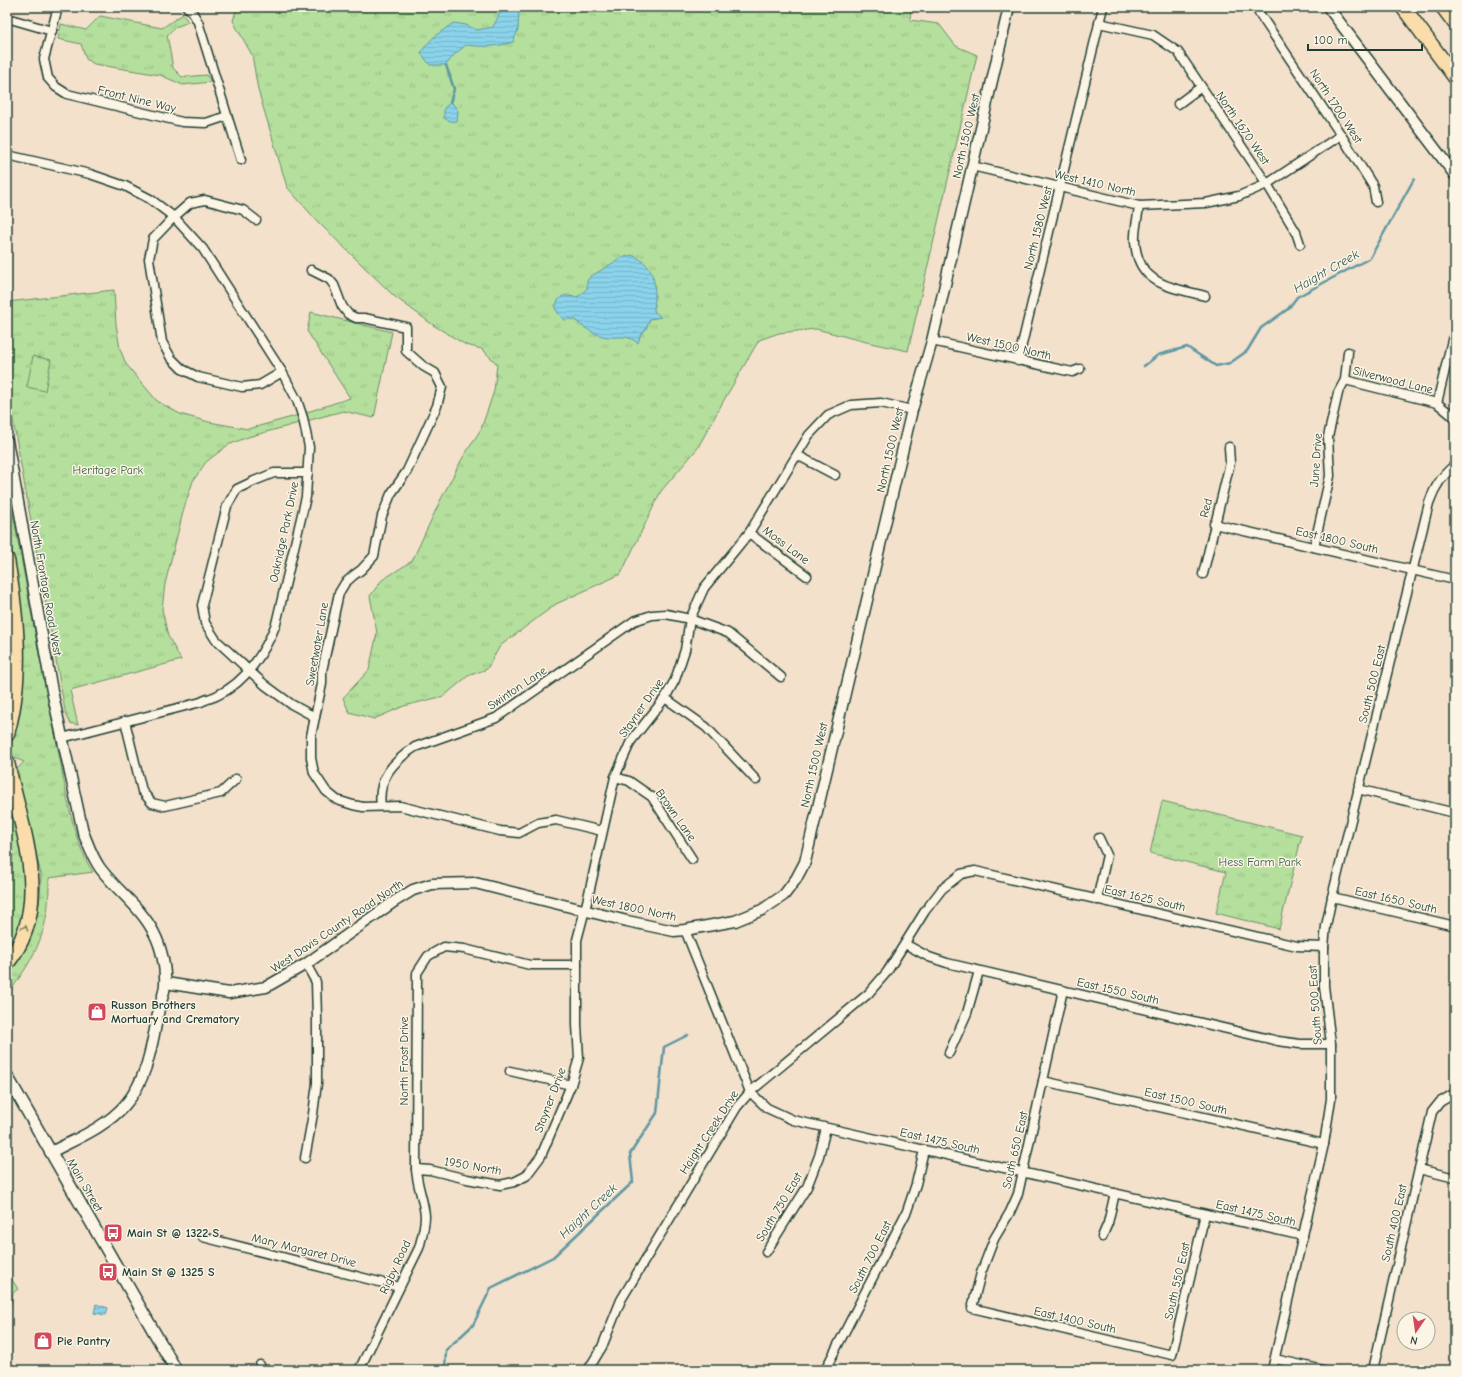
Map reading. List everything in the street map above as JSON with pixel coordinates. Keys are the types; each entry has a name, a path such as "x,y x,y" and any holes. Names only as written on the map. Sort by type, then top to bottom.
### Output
{"highway":[{"path":"1403,7 1455,76"},
{"path":"1443,7 1455,23"},
{"path":"7,560 17,624 17,670 11,720 7,734"},
{"path":"7,762 28,851 32,890 31,906 27,922 21,939 8,964"}],"main road":[{"name":"Main Street","path":"7,1076 176,1370"}],"street":[{"name":"Front Nine Way","path":"58,7 44,59 48,78 56,87 67,94 182,122 206,123 227,116"},
{"name":"North 1500 West","path":"784,894 796,879 805,862 912,410 932,340 1009,7"},
{"name":"North 1580 West","path":"1018,360 1103,7"},
{"name":"North 1700 West","path":"1255,7 1341,135 1373,186 1376,202"},
{"path":"1328,7 1455,175"},
{"path":"191,8 198,22 241,160"},
{"path":"7,18 52,31"},
{"name":"North 1670 West","path":"1100,23 1153,35 1178,52 1267,184 1296,232 1300,244"},
{"path":"1178,104 1201,87"},
{"name":"West 1410 North","path":"972,166 1139,206 1206,203 1239,196 1267,184 1341,135"},
{"name":"Oakridge Park Drive","path":"7,155 90,174 125,186 150,199 174,217 204,249 282,372 297,400 309,447 306,497 276,624 268,643 250,670 230,688 201,702 62,738"},
{"path":"256,220 243,210 205,200 190,203 174,217 154,239 149,259 162,342 171,358 182,369 198,377 242,387 260,385 282,372"},
{"path":"1139,206 1134,241 1138,262 1150,278 1170,287 1205,296"},
{"name":"Sweetwater Lane","path":"311,270 329,280 334,285 342,306 348,314 356,318 364,318 406,327 406,351 423,366 435,373 442,387 437,406 407,471 391,494 382,516 374,556 361,570 354,574 345,583 339,592 322,671 322,684 311,736 311,758 314,773 326,791 337,800 353,806 400,806 500,832 519,833 538,823 556,820 602,831"},
{"path":"1437,403 1452,340 1455,336"},
{"name":"West 1500 North","path":"932,340 1072,372 1080,369"},
{"name":"June Drive","path":"1314,547 1330,476 1328,437 1338,393 1345,380 1348,352"},
{"name":"Silverwood Lane","path":"1345,380 1437,403 1455,418"},
{"name":"Stayner Drive","path":"526,1176 541,1156 571,1085 579,1058 577,940 616,777 631,741 665,698 675,680 682,663 690,619 704,588 750,533 809,435 828,415 851,405 881,403 912,410"},
{"name":"North Frontage Road West","path":"7,441 52,691 83,832 90,851 100,868 142,915 154,933 162,953 166,983"},
{"name":"Red","path":"1203,574 1230,463 1229,447"},
{"path":"797,455 835,475"},
{"name":"South 500 East","path":"1272,1370 1324,1144 1331,1099 1331,1044 1324,986 1324,947 1326,926 1412,570 1434,489 1442,478 1455,465"},
{"path":"308,473 274,474 254,481 237,490 227,506 202,605 205,623 216,640 250,670 262,683 281,697 315,717"},
{"name":"East 1800 South","path":"1214,524 1455,580"},
{"name":"Moss Lane","path":"750,533 807,576"},
{"name":"Swinton Lane","path":"381,806 381,787 386,775 403,755 415,747 496,718 634,621 652,615 666,614 690,619 728,633 781,677"},
{"path":"665,698 706,727 756,780"},
{"path":"125,722 142,791 152,803 165,806 221,793 236,779"},
{"name":"Brown Lane","path":"616,777 634,784 652,797 692,859"},
{"path":"1358,789 1455,813"},
{"path":"1097,900 1107,855 1099,838"},
{"name":"East 1625 South","path":"961,874 974,871 1297,946 1324,947"},
{"name":"Haight Creek Drive","path":"588,1370 602,1347 620,1300 737,1107 750,1092 868,994 887,972 925,911 942,889 961,874"},
{"name":"West 1800 North","path":"475,883 674,931 735,921 762,910 784,894"},
{"name":"West Davis County Road North","path":"166,983 229,993 266,987 286,977 306,964 413,890 432,884 475,883"},
{"name":"East 1650 South","path":"1332,897 1455,926"},
{"name":"East 1475 South","path":"685,930 750,1092 767,1108 773,1111 793,1120 826,1128 1303,1236"},
{"name":"East 1550 South","path":"905,944 928,957 980,971 1278,1040 1300,1044 1331,1044"},
{"name":"North Frost Drive","path":"416,1169 417,973 428,956 444,947 464,948 530,965 577,965"},
{"path":"305,1158 317,1083 318,1018 316,982 306,964"},
{"path":"949,1053 967,1013 980,971"},
{"path":"51,1152 104,1124 124,1107 133,1095 145,1070 166,983"},
{"name":"South 650 East","path":"972,1308 981,1273 994,1240 1010,1212 1018,1194 1063,990"},
{"path":"510,1071 571,1085"},
{"name":"East 1500 South","path":"1043,1081 1324,1144"},
{"name":"South 400 East","path":"1373,1370 1432,1112 1440,1102 1455,1093"},
{"name":"South 750 East","path":"766,1252 807,1187 819,1156 826,1128"},
{"name":"South 700 East","path":"825,1370 907,1211 916,1184 924,1150"},
{"name":"1950 North","path":"416,1169 430,1170 467,1180 500,1185 514,1182 526,1176"},
{"name":"Rigby Road","path":"359,1370 419,1248 424,1228 425,1215 416,1181 416,1169"},
{"path":"1419,1169 1455,1178"},
{"path":"1102,1237 1108,1223 1115,1193"},
{"name":"South 550 East","path":"1172,1355 1204,1214"},
{"name":"Mary Margaret Drive","path":"203,1237 399,1287"},
{"name":"East 1400 South","path":"972,1308 1172,1355"},
{"path":"1274,1359 1324,1370"}],"green space":[{"path":"237,7 911,7 910,20 939,24 956,46 977,55 908,351 816,329 779,333 759,340 697,449 661,491 621,574 556,604 500,646 487,669 468,676 444,696 404,706 374,719 349,712 343,698 369,670 377,633 370,596 382,580 412,561 441,499 462,459 481,429 494,391 497,364 482,349 466,345 433,325 394,296 318,222 287,187 258,90 252,55 233,21"},
{"path":"183,14 188,22 176,27 167,35 173,68 182,77 207,75 211,82 183,85 160,75 94,64 86,59 81,44 58,39 61,24 86,30 100,16 162,28"},
{"name":"Heritage Park","path":"114,290 116,324 120,349 126,364 157,401 180,414 209,422 248,429 292,417 350,398 307,331 311,312 392,332 374,418 343,411 248,437 228,445 206,462 193,481 184,508 165,584 162,609 168,636 181,660 70,690 78,725 70,723 66,716 7,387 7,302"},
{"path":"33,356 51,360 45,391 27,387"},
{"path":"7,481 37,646 70,810 79,844 85,859 93,872 49,878 47,912 40,941 34,954 7,995 8,977 30,939 36,921 41,874 15,771 24,762 12,757 11,745 17,721 23,673 24,637 20,596 7,523"},
{"path":"7,592 11,647 7,701"},
{"path":"7,789 26,870 25,906 16,936 7,953"},
{"name":"Hess Farm Park","path":"1162,801 1302,835 1279,929 1216,913 1226,872 1150,853"},
{"path":"7,1272 18,1289 13,1293 7,1320"}],"water":[{"path":"503,7 519,7 518,30 513,42 490,46 466,45 455,54 446,65 430,65 421,53 431,40 454,23 466,25 477,30 493,27"},
{"path":"450,103 453,104 458,111 457,121 450,121 444,118 444,108"},
{"path":"632,255 640,259 650,271 655,286 654,311 661,317 650,319 646,329 640,336 638,343 627,337 608,337 600,335 584,327 576,320 565,320 560,316 555,308 561,297 576,297 580,295 587,288 587,281 590,277 621,258"},
{"path":"96,1304 108,1308 106,1315 94,1313"}],"waterway":[{"path":"446,65 454,89 450,103"},
{"name":"Haight Creek","path":"1144,366 1158,355 1187,347 1216,366 1230,363 1247,351 1261,328 1288,309 1297,297 1370,258 1414,179"},
{"name":"Haight Creek","path":"445,1370 446,1350 473,1325 491,1288 553,1257 633,1182 630,1154 657,1113 664,1047 688,1035"}],"place":[{"name":"Russon Brothers Mortuary and Crematory","path":"97,1012"},
{"name":"Main St @ 1322 S","path":"113,1233"},
{"name":"Main St @ 1325 S","path":"108,1272"},
{"name":"Pie Pantry","path":"43,1341"}]}
